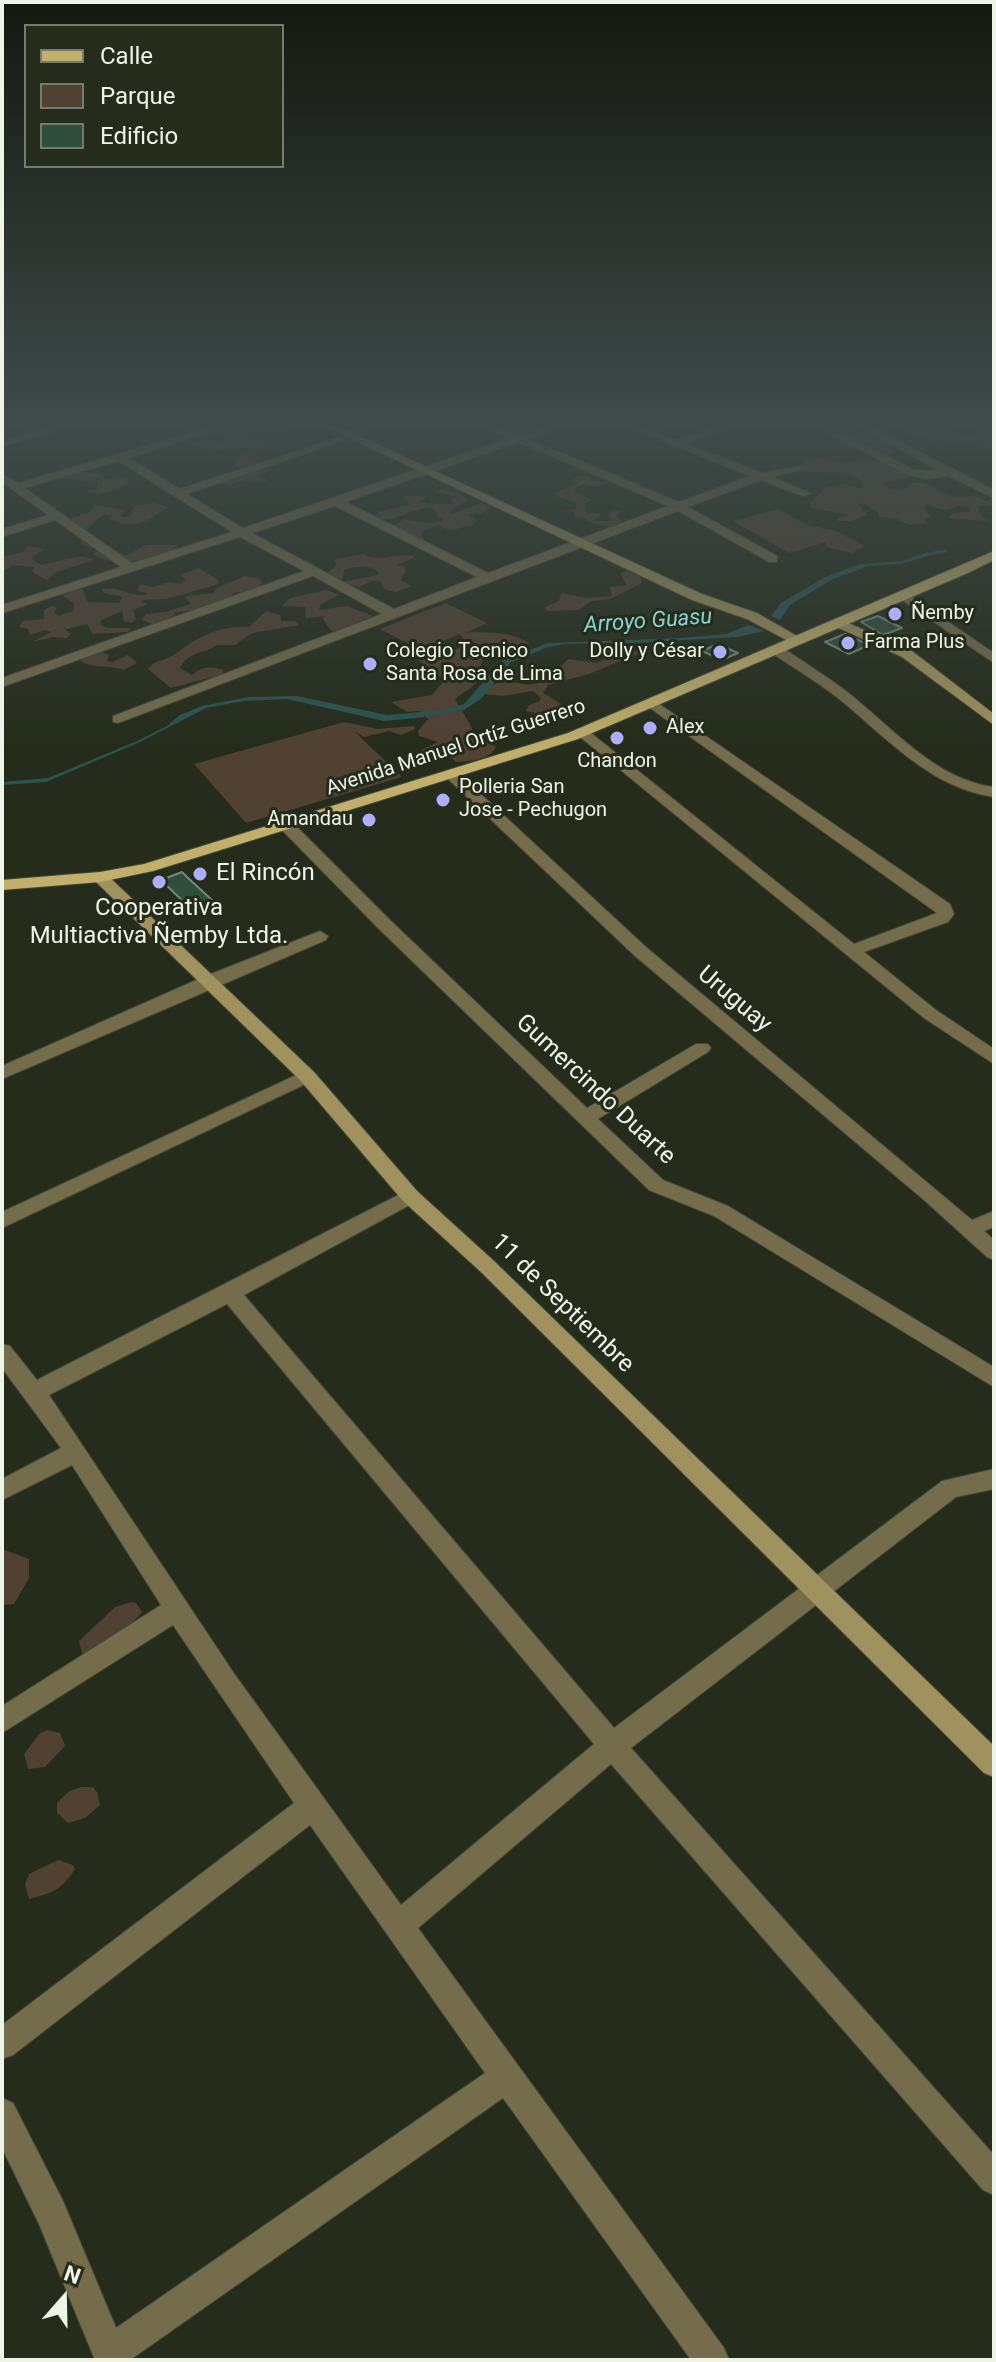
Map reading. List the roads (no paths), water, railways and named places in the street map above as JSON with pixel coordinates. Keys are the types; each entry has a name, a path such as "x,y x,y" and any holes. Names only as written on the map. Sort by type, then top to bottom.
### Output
{"main road":[{"name":"Avenida Manuel Ortíz Guerrero","path":"2,885 100,877 147,868 452,775 581,732 994,555"}],"street":[{"path":"81,533 130,568"},
{"path":"2,609 232,533"},
{"path":"243,533 393,614"},
{"path":"398,533 490,579"},
{"path":"558,533 697,597 752,616 797,640"},
{"path":"585,533 705,590 721,604"},
{"path":"118,719 608,533"},
{"path":"727,533 773,559"},
{"path":"2,683 313,572"},
{"path":"903,595 994,659"},
{"path":"837,622 907,654 994,721"},
{"path":"775,649 828,683 901,744 965,788 994,792"},
{"path":"652,703 944,908 946,914 942,918 852,950"},
{"path":"581,732 930,1014 991,1052"},
{"name":"Uruguay","path":"452,775 641,952 994,1252"},
{"name":"Gumercindo Duarte","path":"287,826 385,925 656,1185 721,1211 994,1378"},
{"name":"11 de Septiembre","path":"100,877 307,1076 410,1196 499,1278 994,1764"},
{"path":"2,1073 209,981 320,936"},
{"path":"585,1118 702,1048"},
{"path":"2,1221 307,1076"},
{"path":"35,1392 230,1293 410,1196"},
{"path":"969,1230 994,1218"},
{"path":"230,1293 612,1746 994,2179"},
{"path":"2,1352 35,1392 175,1610 312,1806 712,2360"},
{"path":"2,1490 75,1452"},
{"path":"398,1926 612,1746 950,1488 994,1479"},
{"path":"2,1721 175,1610"},
{"path":"2,2044 312,1806"},
{"path":"2,2114 51,2213 111,2357 507,2077"}],"water":[{"path":"928,552 931,555 901,564 869,566 833,579 790,605 780,620 771,616 781,603 825,577 860,564 902,561"},
{"path":"749,625 765,631 737,637 548,647 510,663 482,698 464,710 417,718 384,721 287,699 243,701 206,708 140,742 46,782 2,785 2,782 48,778 137,741 167,726 180,715 202,706 249,697 297,696 387,715 443,710 464,704 503,660 548,643 726,634"}],"waterway":[{"name":"Arroyo Guasu","path":"924,555 946,551"}],"place":[{"name":"Ñemby","path":"895,614"},
{"name":"Farma Plus","path":"848,643"},
{"name":"Dolly y César","path":"720,652"},
{"name":"Colegio Tecnico Santa Rosa de Lima","path":"370,664"},
{"name":"Alex","path":"650,728"},
{"name":"Chandon","path":"617,738"},
{"name":"Polleria San Jose - Pechugon","path":"443,800"},
{"name":"Amandau","path":"369,820"},
{"name":"El Rincón","path":"200,874"},
{"name":"Cooperativa Multiactiva Ñemby Ltda.","path":"159,882"}]}
